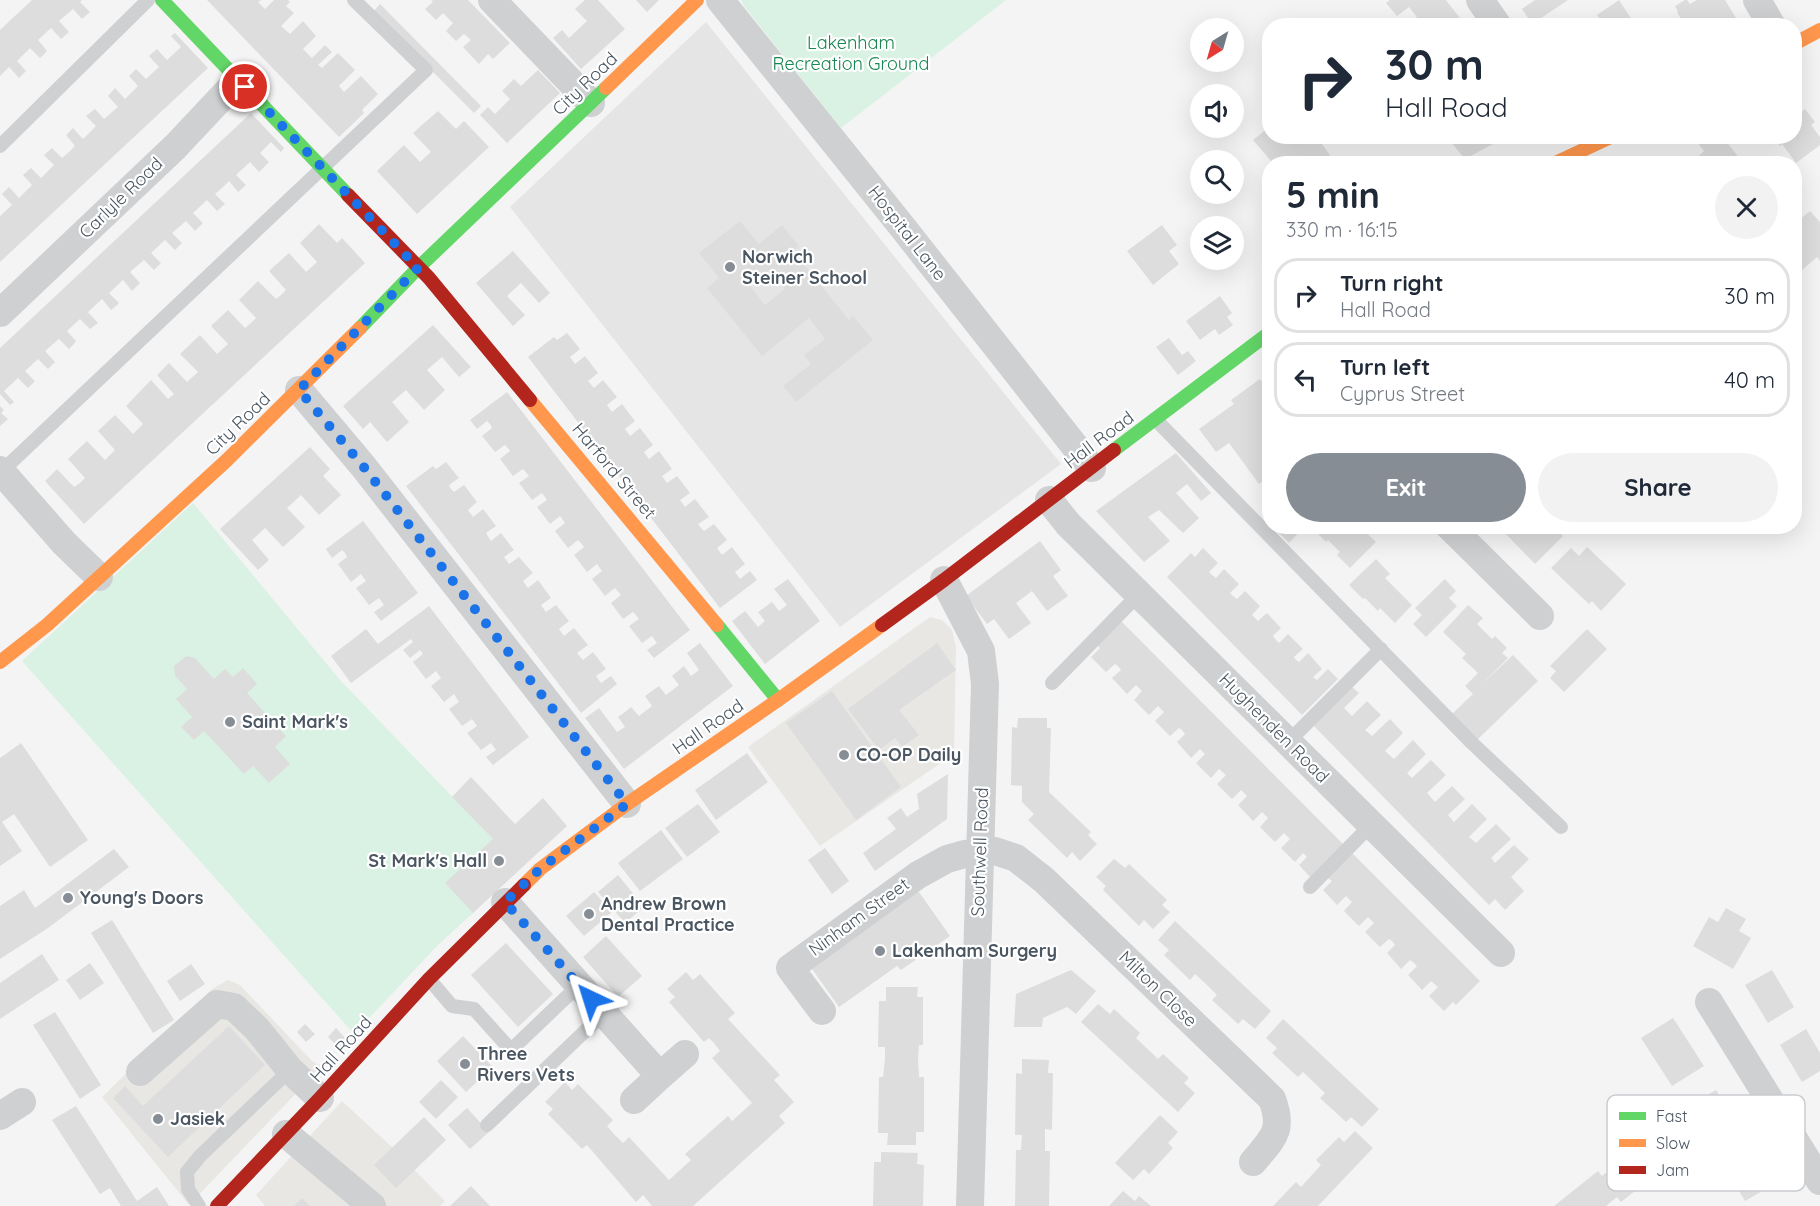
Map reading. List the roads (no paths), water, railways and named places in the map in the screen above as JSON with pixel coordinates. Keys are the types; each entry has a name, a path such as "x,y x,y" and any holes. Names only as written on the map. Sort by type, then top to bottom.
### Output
{"street":[{"name":"Harford Street","path":"162,0 429,278 711,616 778,700"},
{"path":"492,0 591,103"},
{"name":"City Road","path":"0,662 47,625 227,460 418,268 697,0"},
{"name":"Hospital Lane","path":"720,0 1092,468"},
{"path":"1480,0 1492,18"},
{"path":"1757,0 1767,18"},
{"path":"1802,40 1820,30"},
{"name":"Carlyle Road","path":"0,314 175,147 238,80"},
{"path":"1564,156 1580,144"},
{"name":"Hall Road","path":"217,1206 429,979 540,869 627,804 778,700 944,580 1262,338"},
{"path":"299,390 370,476 627,804"},
{"path":"1,470 64,543 99,577"},
{"name":"Hughenden Road","path":"1049,500 1068,524 1501,953"},
{"path":"1457,534 1540,616"},
{"name":"Southwell Road","path":"944,580 981,651 985,684 970,1206"},
{"name":"Milton Close","path":"980,853 995,852 1016,858 1029,867 1272,1099 1278,1116 1275,1134 1253,1162"},
{"name":"Ninham Street","path":"822,1011 790,968 918,875 947,859 980,853"},
{"path":"505,902 660,1076"},
{"path":"1709,1002 1767,1095"},
{"path":"140,1072 182,1024 218,1004 234,1007 257,1029 290,1070 320,1098"},
{"path":"634,1100 685,1054"},
{"path":"285,1134 372,1206"},
{"path":"1805,1157 1820,1181"}],"lane":[{"path":"0,146 148,0"},
{"path":"1,470 426,70 354,0"},
{"path":"1156,420 1262,528"},
{"path":"1268,534 1472,742 1561,827"},
{"path":"1052,683 1139,594"},
{"path":"1288,742 1381,649"},
{"path":"1311,887 1371,825"},
{"path":"429,979 452,1006 474,1009 511,1050 579,985"},
{"path":"487,1125 603,1014"},
{"path":"199,1206 188,1189 187,1172 200,1156 290,1070"}],"place":[{"name":"Norwich Steiner School","path":"730,267"},
{"name":"Saint Mark's","path":"230,722"},
{"name":"CO-OP Daily","path":"844,755"},
{"name":"St Mark's Hall","path":"499,861"},
{"name":"Young's Doors","path":"68,898"},
{"name":"Andrew Brown Dental Practice","path":"589,914"},
{"name":"Lakenham Surgery","path":"880,951"},
{"name":"Three Rivers Vets","path":"465,1064"},
{"name":"Jasiek","path":"158,1119"}],"park label":[{"name":"Lakenham Recreation Ground","path":"851,53"}]}
